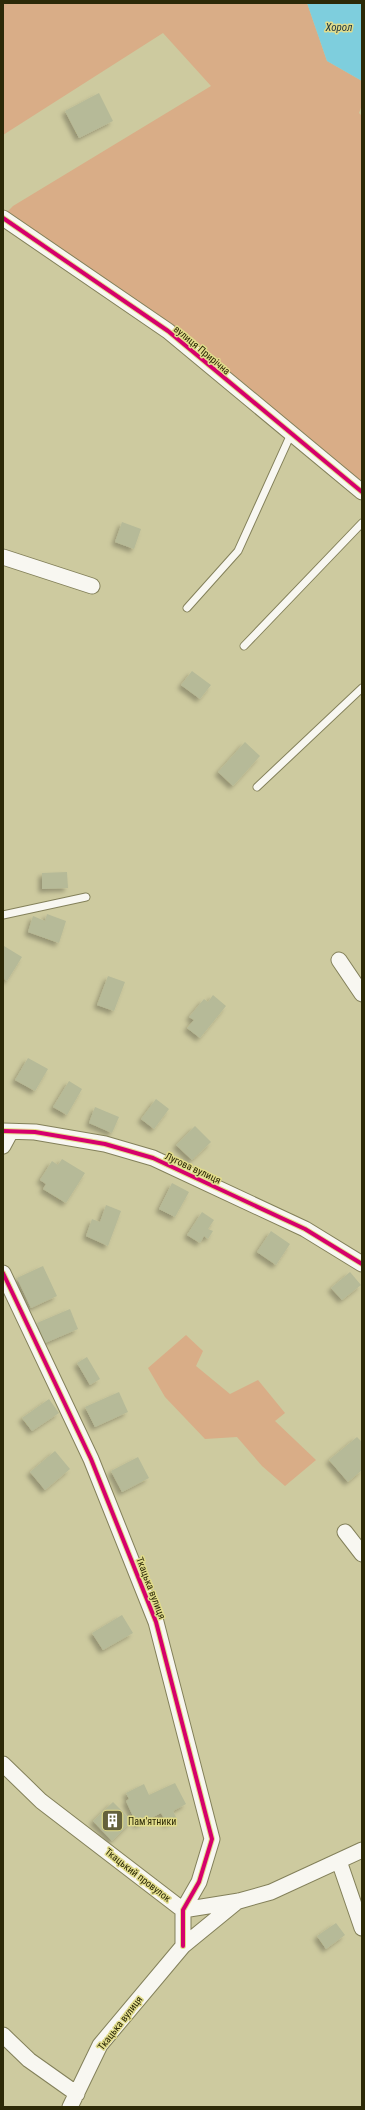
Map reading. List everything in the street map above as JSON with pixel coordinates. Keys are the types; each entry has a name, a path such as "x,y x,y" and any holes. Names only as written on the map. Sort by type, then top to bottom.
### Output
{"street":[{"name":"вулиця Прирічна","path":"3,218 168,332 362,492"},
{"path":"3,557 92,586"},
{"path":"339,960 362,994"},
{"path":"3,1146 6,1132"},
{"name":"Лугова вулиця","path":"6,1132 35,1132 105,1144 153,1158 305,1229 362,1264"},
{"name":"Ткацька вулиця","path":"3,1273 91,1459 156,1622 212,1839 199,1882 183,1910 183,1946"},
{"path":"345,1532 362,1554"},
{"name":"Ткацький провулок","path":"3,1764 42,1801 183,1910"},
{"path":"183,1910 239,1901 271,1892 362,1850"},
{"path":"339,1861 362,1928"},
{"name":"Ткацька вулиця","path":"70,2107 100,2045 183,1946 239,1901"},
{"path":"3,2035 29,2060 77,2094"}],"lane":[{"path":"187,608 238,551 291,434"},
{"path":"244,646 362,523"},
{"path":"257,787 362,688"},
{"path":"3,915 86,897"}],"shaded area":[{"path":"3,3 307,3 327,61 362,81 362,105 359,113 362,116 362,492 168,332 3,216 13,206 211,86 163,33 3,135"},
{"path":"186,1335 203,1351 196,1366 230,1394 258,1380 285,1413 275,1421 316,1460 285,1486 262,1466 237,1437 205,1439 165,1397 148,1368"}],"water":[{"name":"Хорол","path":"307,3 362,3 362,81 327,61"}],"building":[{"path":"99,93 113,121 79,138 65,111"},
{"path":"122,522 141,529 134,549 115,542"},
{"path":"192,671 211,685 200,699 181,685"},
{"path":"245,742 260,756 233,786 218,772"},
{"path":"67,872 68,888 42,889 42,873"},
{"path":"47,914 66,921 59,943 28,932 33,916 45,921"},
{"path":"4,946 22,957 7,981 3,978"},
{"path":"108,976 125,982 114,1011 97,1005"},
{"path":"213,995 226,1006 200,1038 187,1028 194,1020 189,1017 204,999 208,1002"},
{"path":"28,1058 48,1069 35,1091 15,1080"},
{"path":"69,1081 82,1089 67,1115 53,1107"},
{"path":"156,1099 169,1109 154,1129 141,1119"},
{"path":"95,1107 119,1117 112,1133 89,1123"},
{"path":"195,1126 211,1142 192,1160 176,1145"},
{"path":"62,1159 85,1173 66,1203 43,1189 46,1184 40,1180 52,1161 58,1165"},
{"path":"172,1183 189,1192 175,1217 159,1209"},
{"path":"106,1205 121,1211 108,1246 86,1236 92,1219 100,1222"},
{"path":"202,1212 214,1220 208,1229 213,1231 208,1239 204,1236 200,1243 187,1235"},
{"path":"271,1231 290,1244 276,1265 257,1252"},
{"path":"43,1266 57,1296 31,1308 17,1278"},
{"path":"350,1272 361,1285 342,1300 331,1288"},
{"path":"70,1309 78,1329 45,1343 37,1323"},
{"path":"87,1357 100,1379 90,1385 77,1363"},
{"path":"119,1392 128,1412 95,1427 85,1407"},
{"path":"49,1399 59,1413 32,1431 22,1418"},
{"path":"357,1437 362,1442 362,1470 348,1482 329,1460"},
{"path":"55,1451 70,1469 45,1490 30,1472"},
{"path":"138,1457 149,1478 122,1492 111,1471"},
{"path":"122,1615 133,1633 103,1650 92,1633"},
{"path":"175,1783 186,1804 173,1811 177,1819 167,1824 161,1813 137,1825 126,1801 129,1799 126,1793 144,1784 149,1795"},
{"name":"Пам'ятники","path":"113,1802 132,1821 112,1841 93,1821"},
{"path":"336,1923 345,1935 326,1949 317,1936"}],"cycle path":[{"path":"3,218 168,331 362,492"},
{"path":"3,1131 35,1132 105,1144 153,1158 305,1229 362,1264"},
{"path":"3,1273 91,1459 156,1622 212,1839 199,1882 183,1910 183,1946"}],"place":[{"name":"Пам'ятники","path":"113,1821"}]}
